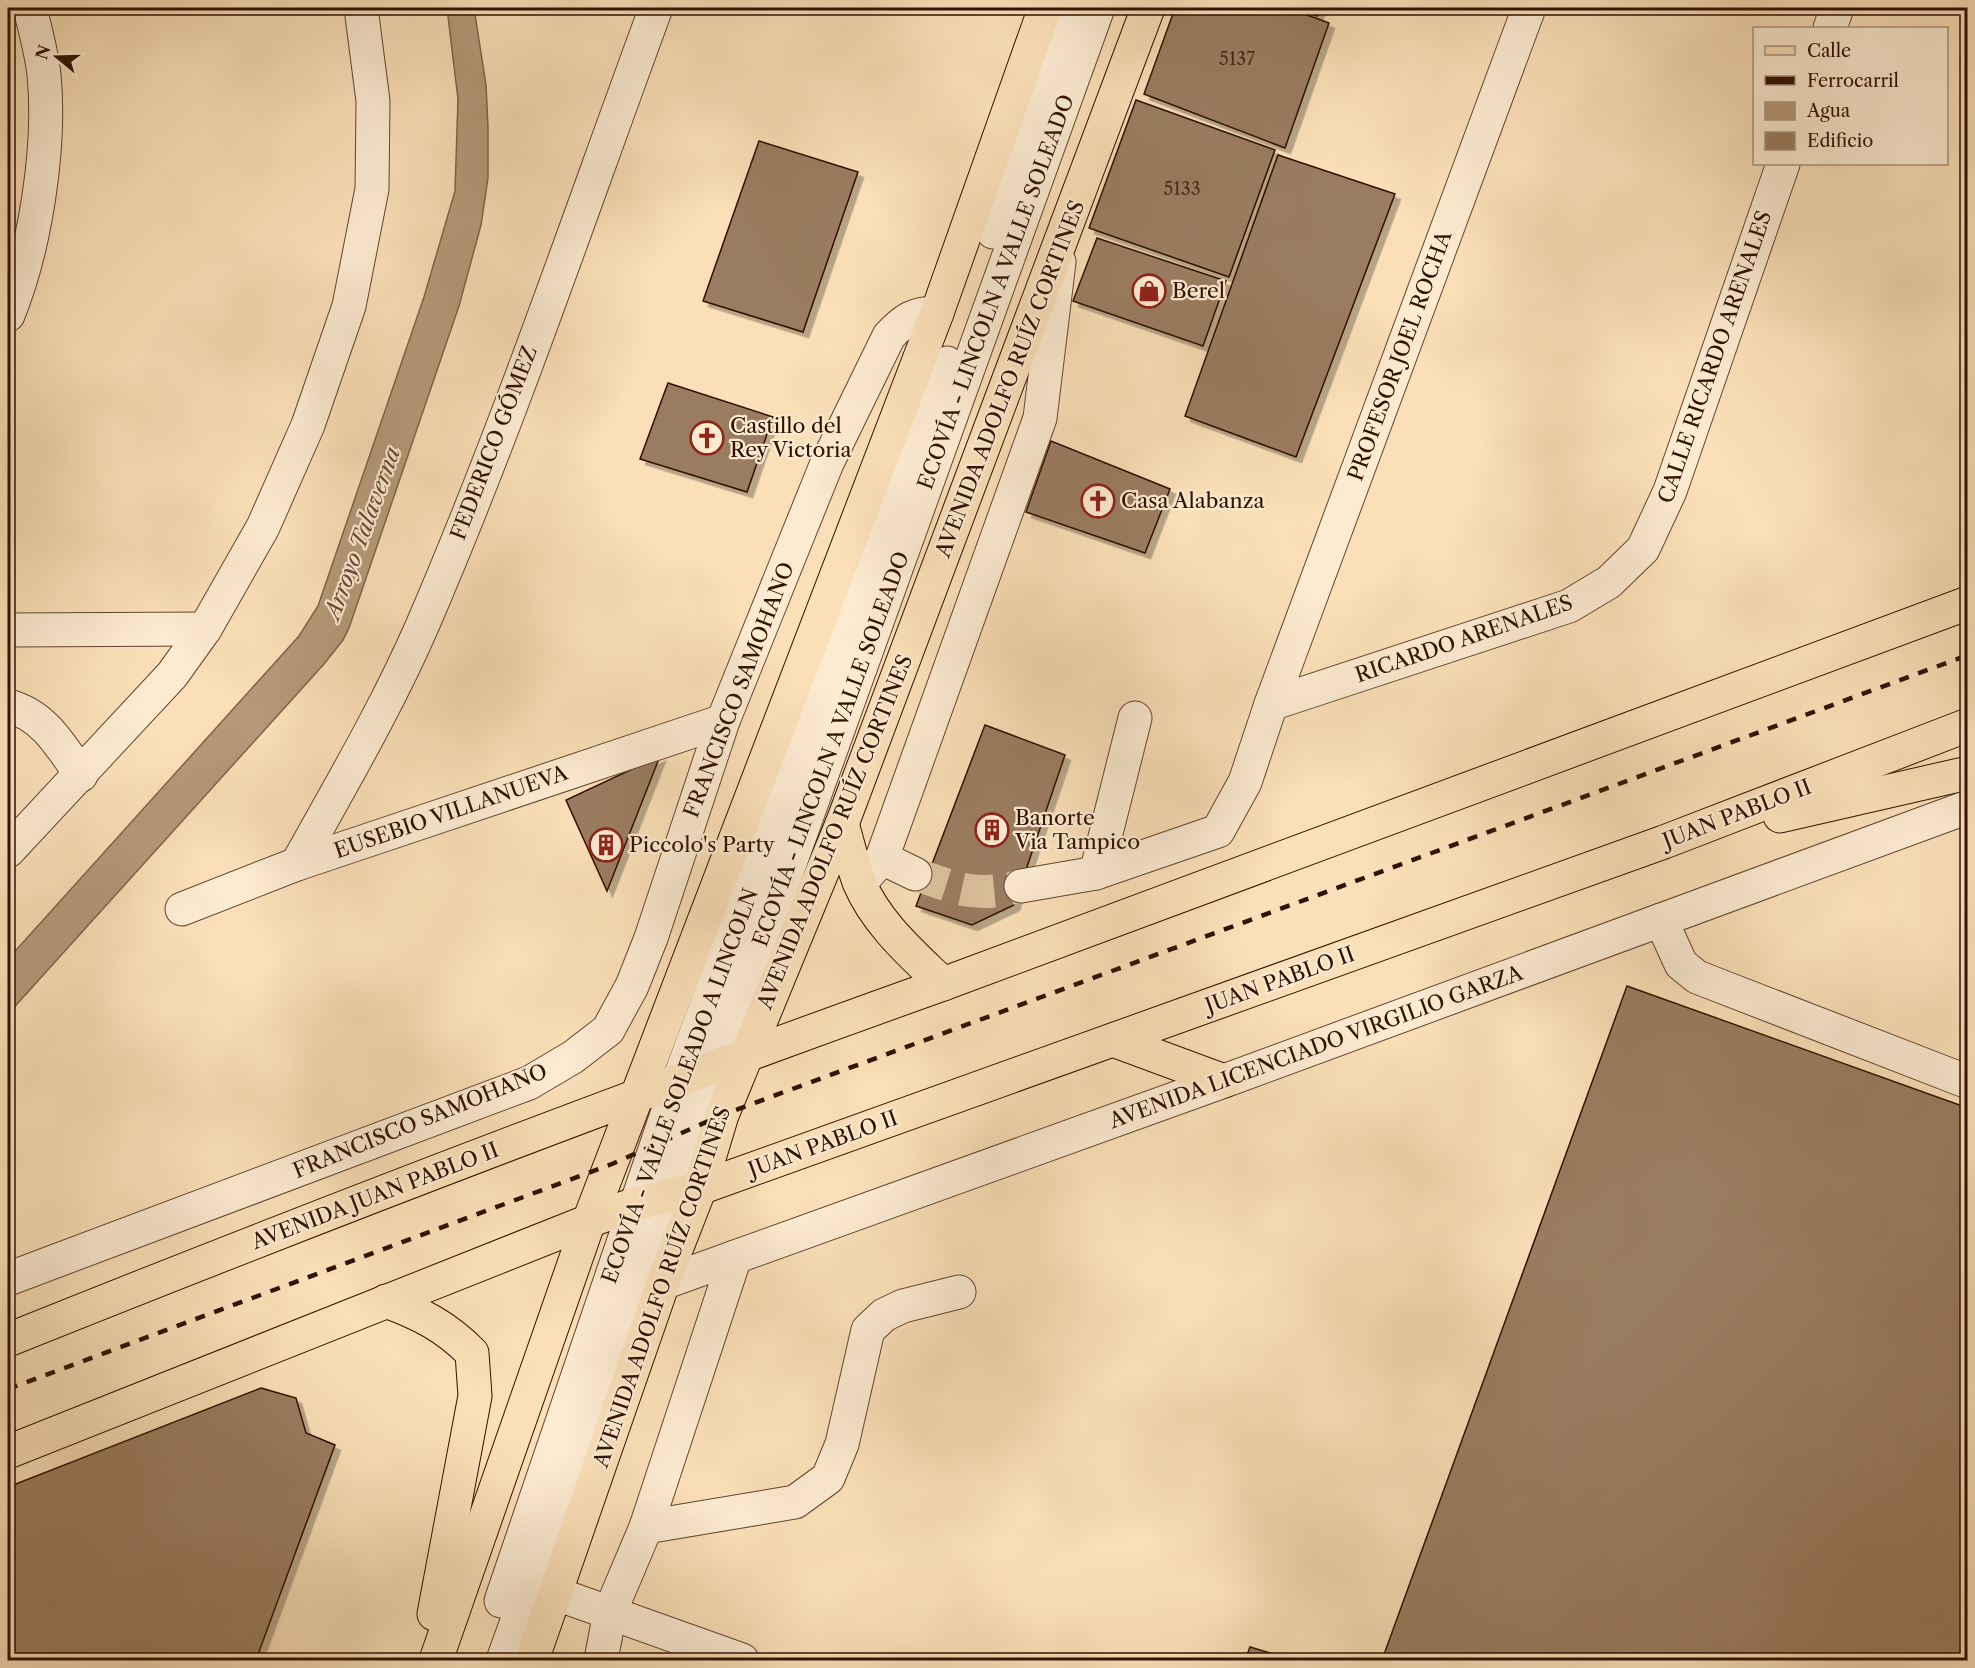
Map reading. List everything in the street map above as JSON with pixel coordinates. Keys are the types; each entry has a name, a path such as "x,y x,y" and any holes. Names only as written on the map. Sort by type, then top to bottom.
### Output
{"main road":[{"path":"436,1660 589,1221 937,313 1045,8"},
{"name":"AVENIDA ADOLFO RUÍZ CORTINES","path":"532,1660 663,1283 686,1191 722,1115 731,1062 842,824 1148,8"},
{"path":"731,1062 1968,603"},
{"name":"JUAN PABLO II","path":"589,1221 635,1204 686,1191 1664,842 1968,725"},
{"path":"1664,842 1968,773"},
{"path":"842,824 860,883 881,919 903,946 943,984"},
{"path":"1113,1040 1224,1082"},
{"name":"AVENIDA JUAN PABLO II","path":"8,1340 248,1244 731,1062"},
{"path":"8,1452 589,1221"},
{"path":"386,1300 419,1314 450,1332 472,1353 475,1396 424,1660"}],"street":[{"path":"8,315 34,227 43,151 44,75 30,8"},
{"path":"8,851 172,675 205,628 263,527 308,425 349,306 372,189 373,101 361,8"},
{"name":"FEDERICO GÓMEZ","path":"297,864 372,728 422,626 490,459 656,8"},
{"name":"ECOVÍA - VALLE SOLEADO A LINCOLN","path":"480,1660 678,1082 962,321 1072,8"},
{"name":"ECOVÍA - LINCOLN A VALLE SOLEADO","path":"731,1062 1098,8"},
{"name":"PROFESOR JOEL ROCHA","path":"1021,886 1096,873 1218,831 1254,760 1271,704 1529,8"},
{"path":"1830,27 1837,8"},
{"name":"CALLE RICARDO ARENALES","path":"1643,549 1670,491 1783,165"},
{"path":"860,883 882,858 1040,417 1061,243"},
{"name":"FRANCISCO SAMOHANO","path":"8,1279 529,1083 582,1050 608,1030 632,986 651,938 723,721 827,463 889,336 904,319 918,313 937,313"},
{"name":"RICARDO ARENALES","path":"1271,704 1569,606 1609,582 1643,549"},
{"path":"8,630 205,628"},
{"path":"8,705 36,718 54,734 81,775"},
{"path":"1096,873 1135,718"},
{"name":"EUSEBIO VILLANUEVA","path":"182,909 297,864 723,721"},
{"name":"AVENIDA LICENCIADO VIRGILIO GARZA","path":"663,1283 1224,1082 1968,807"},
{"path":"882,858 915,874"},
{"path":"1661,920 1681,964 1697,977 1967,1080"},
{"path":"503,1660 686,1191"},
{"path":"601,1660 610,1612 646,1527 735,1257"},
{"path":"646,1527 795,1502 828,1478 842,1444 868,1329 884,1315 903,1306 959,1292"},
{"path":"554,1593 742,1660"}],"water":[{"name":"Arroyo Talaverna","path":"447,8 474,8 486,85 488,127 488,178 481,225 459,306 349,628 343,640 324,664 8,1014 8,959 299,636 318,606 424,297 455,191 458,99"}],"building":[{"path":"1175,8 1288,8 1329,23 1285,148 1144,94"},
{"path":"1295,8 1320,8 1317,16"},
{"path":"1136,100 1275,150 1229,277 1089,228"},
{"path":"759,141 858,172 803,332 703,301"},
{"path":"1278,155 1395,194 1296,457 1185,416"},
{"name":"Berel","path":"1097,238 1226,281 1203,346 1073,301"},
{"name":"Castillo del Rey Victoria","path":"668,383 773,417 747,492 640,459"},
{"name":"Casa Alabanza","path":"1051,441 1170,489 1145,553 1026,512"},
{"name":"Banorte Via Tampico","path":"985,725 1065,755 1014,905 972,925 916,906"},
{"name":"Piccolo's Party","path":"660,756 607,891 566,800"},
{"path":"1627,986 1968,1108 1968,1630 1957,1660 1382,1660"},
{"path":"261,1388 296,1398 306,1433 335,1445 256,1660 8,1660 8,1487"},
{"path":"1250,1647 1294,1660 1245,1660"}],"tunnel":[{"path":"915,874 967,890 1005,890 1021,886"}],"railway":[{"path":"8,1389 612,1164 722,1115 1968,655"}],"place":[{"name":"Berel","path":"1149,291"},
{"name":"Castillo del Rey Victoria","path":"707,438"},
{"name":"Casa Alabanza","path":"1098,501"},
{"name":"Banorte Via Tampico","path":"992,830"},
{"name":"Piccolo's Party","path":"606,845"}]}
